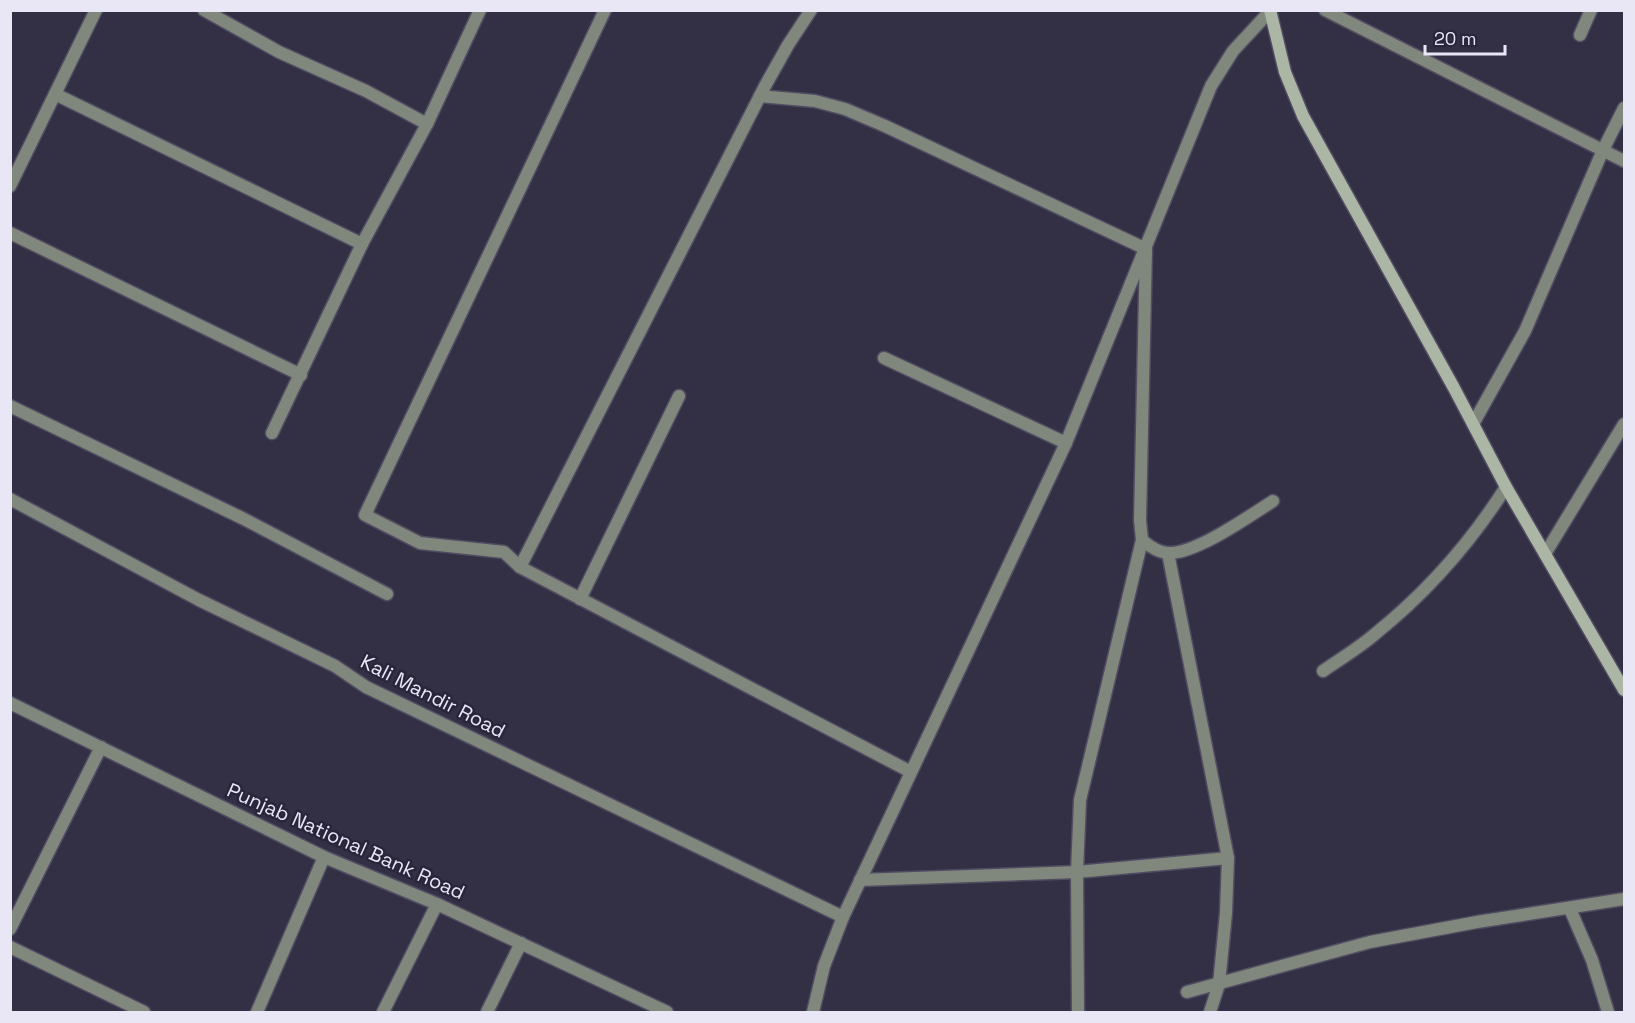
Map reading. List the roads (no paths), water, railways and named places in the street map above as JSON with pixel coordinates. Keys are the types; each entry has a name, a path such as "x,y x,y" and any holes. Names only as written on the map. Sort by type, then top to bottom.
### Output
{"street":[{"path":"10,186 96,10"},
{"path":"204,10 279,52 366,91 427,124"},
{"path":"272,433 362,244 427,124 480,10"},
{"path":"605,10 365,515 420,543 504,552 520,567 911,772"},
{"path":"520,567 760,96 788,45 811,10"},
{"path":"1325,10 1624,160"},
{"path":"1580,35 1591,10"},
{"path":"813,1012 824,966 843,917 1066,443 1211,86 1233,51 1270,11"},
{"path":"1270,11 1285,72 1302,116 1473,424 1506,488 1624,690"},
{"path":"55,94 362,244"},
{"path":"760,96 815,101 844,109 896,131 1146,249"},
{"path":"1473,424 1525,331 1603,150 1624,108"},
{"path":"10,233 301,375"},
{"path":"1078,1012 1077,872 1080,800 1142,540 1140,520 1146,249"},
{"path":"884,358 1066,443"},
{"path":"580,599 679,396"},
{"path":"10,406 242,518 387,594"},
{"path":"1545,554 1624,424"},
{"path":"1323,671 1375,634 1421,592 1486,518 1506,488"},
{"name":"Kali Mandir Road","path":"10,499 199,600 335,666 366,687 843,917"},
{"path":"1142,540 1152,548 1168,553 1191,548 1220,535 1273,501"},
{"path":"1168,553 1228,858 1226,912 1219,984 1210,1012"},
{"name":"Punjab National Bank Road","path":"10,703 324,857 437,904 667,1012"},
{"path":"10,930 101,747"},
{"path":"257,1012 324,857"},
{"path":"860,880 1077,872 1228,858"},
{"path":"1187,992 1370,942 1477,922 1624,899"},
{"path":"383,1012 437,904"},
{"path":"1570,909 1592,960 1608,1012"},
{"path":"487,1012 521,943"},
{"path":"10,947 144,1012"}]}
